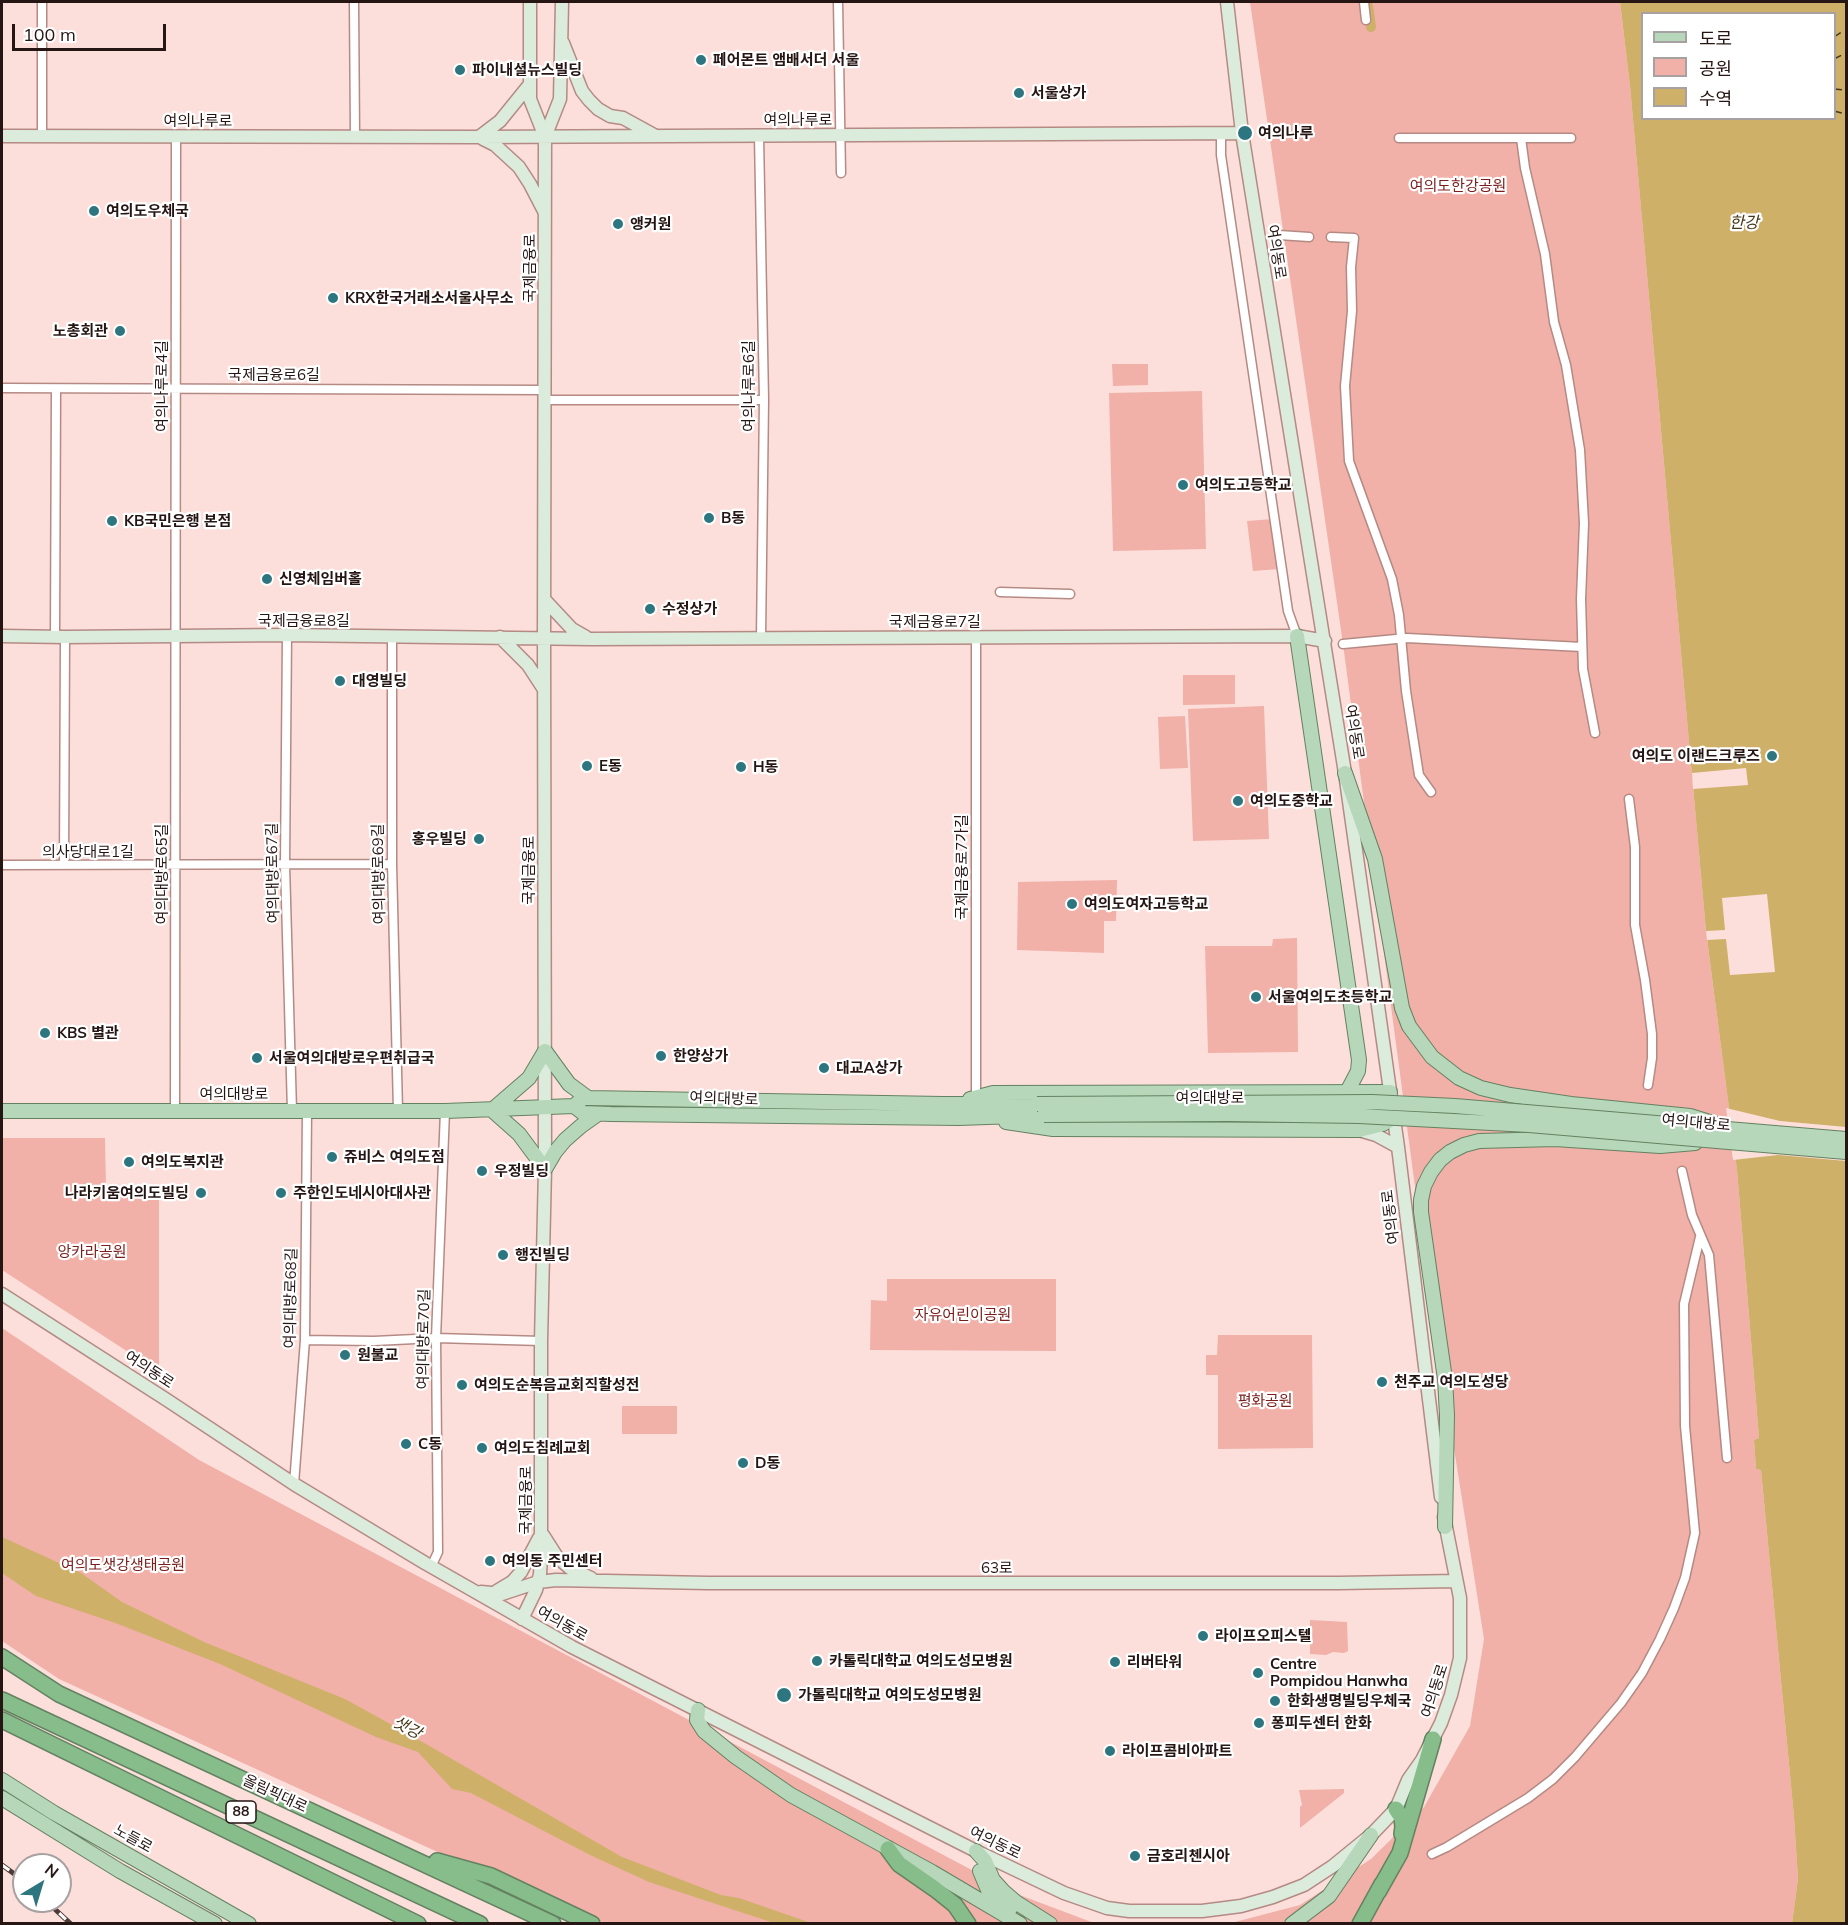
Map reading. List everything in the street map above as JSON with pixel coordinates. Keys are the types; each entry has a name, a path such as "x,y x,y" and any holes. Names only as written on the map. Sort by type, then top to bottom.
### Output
{"highway":[{"name":"올림픽대로","path":"2,1657 59,1694 553,1923"},
{"name":"올림픽대로","path":"2,1700 480,1923"},
{"path":"2,1720 418,1923"},
{"path":"1360,1923 1400,1853 1433,1739"},
{"path":"1378,1892 1401,1838 1402,1818 1396,1809"},
{"path":"394,1848 491,1876 592,1923"},
{"path":"888,1849 899,1864 954,1905 968,1923"},
{"path":"394,1912 406,1923"}],"main road":[{"path":"1298,636 1359,1060 1358,1071 1347,1092"},
{"path":"1345,773 1375,859 1397,985 1405,1017 1417,1039 1432,1057 1459,1078 1482,1088 1510,1095 1571,1104 1690,1116 1727,1128"},
{"path":"588,1098 568,1084 545,1051 529,1078 492,1110 519,1134 545,1169 565,1140 598,1114"},
{"path":"954,1104 993,1093 1390,1092"},
{"name":"여의대방로","path":"2,1111 492,1110 574,1106 583,1098 954,1104 1040,1109 1359,1116 1529,1125 1846,1152"},
{"path":"1040,1109 1372,1102 1455,1106 1846,1139"},
{"name":"여의대방로","path":"574,1106 583,1113 598,1114 704,1114 772,1117 971,1117 1040,1109"},
{"path":"971,1117 1053,1130 1359,1130 1383,1124 1394,1118"},
{"path":"1445,1527 1447,1415 1445,1379 1421,1200 1424,1186 1431,1172 1450,1152 1479,1141 1555,1139 1660,1146 1714,1141"},
{"path":"698,1710 696,1718 704,1731 736,1757 791,1795 1020,1923"},
{"name":"노들로","path":"2,1780 54,1813 249,1923"},
{"path":"2,1798 120,1871 215,1923"},
{"path":"1292,1923 1329,1896 1371,1835"},
{"path":"976,1851 981,1857 978,1867 988,1890 1001,1903 1032,1923"},
{"path":"976,1851 985,1861 993,1880 1003,1892 1050,1923"}],"street":[{"path":"42,2 42,136"},
{"path":"354,2 355,136"},
{"name":"국제금융로","path":"522,1619 538,1582 541,1565 541,1341 545,1169 545,137 530,99 530,2"},
{"name":"국제금융로","path":"545,137 560,99 562,2"},
{"path":"838,2 841,173"},
{"name":"여의동로","path":"2,1294 294,1484 522,1619 572,1647 1064,1893 1107,1908 1154,1913 1202,1911 1241,1906 1304,1885 1333,1866 1371,1835 1396,1809 1408,1780 1433,1739 1451,1695 1460,1658 1460,1598 1445,1527 1398,1147 1345,773 1242,133 1227,2"},
{"path":"1364,2 1366,20"},
{"path":"562,40 582,91 589,100 610,116 623,118 655,136"},
{"path":"530,84 500,121 479,137 495,145 519,167 545,214"},
{"path":"1221,133 1221,155 1288,611 1298,636"},
{"name":"여의나루로","path":"2,136 545,137 1242,133"},
{"name":"여의나루로6길","path":"759,135 764,400 761,637"},
{"name":"여의나루로4길","path":"176,136 176,636"},
{"path":"1399,138 1572,138"},
{"path":"1521,138 1525,168 1545,254 1554,322 1566,365 1580,450 1584,523 1582,647 1586,688 1595,733"},
{"path":"1279,235 1309,237"},
{"path":"1331,237 1354,238 1351,267 1352,311 1345,386 1347,447 1357,486 1392,579 1419,775 1431,792"},
{"name":"국제금융로6길","path":"2,388 176,388 545,395"},
{"path":"56,389 64,866"},
{"path":"545,395 764,400"},
{"path":"1000,592 1070,594"},
{"path":"544,599 572,628 590,639"},
{"name":"여의대방로67길","path":"287,635 285,865 292,1111"},
{"name":"국제금융로8길","path":"2,636 544,637"},
{"name":"여의대방로65길","path":"174,1111 176,636"},
{"name":"여의대방로69길","path":"392,636 392,864 398,1111"},
{"name":"국제금융로7길","path":"544,637 590,639 1298,636 1325,641"},
{"path":"500,637 528,665 544,689"},
{"name":"국제금융로7가길","path":"976,638 976,1097"},
{"path":"1343,644 1401,638 1582,647"},
{"path":"1629,799 1635,848 1635,924 1652,1034 1652,1058 1648,1085"},
{"name":"의사당대로1길","path":"2,865 392,864"},
{"name":"여의대방로68길","path":"294,1484 305,1340 307,1111"},
{"name":"여의대방로70길","path":"432,1567 438,1552 436,1338 445,1111"},
{"path":"1359,1130 1376,1135 1398,1147"},
{"path":"1682,1172 1686,1194 1700,1237 1709,1255 1726,1458"},
{"path":"1432,1854 1528,1798 1553,1779 1575,1757 1608,1720 1636,1680 1660,1639 1674,1608 1686,1578 1695,1533 1685,1426 1684,1304 1700,1237"},
{"path":"305,1340 374,1341 436,1338 541,1341"},
{"path":"541,1532 557,1557 571,1569 599,1581"},
{"path":"473,1590 489,1592 501,1590 512,1582 528,1561 541,1532"},
{"name":"63로","path":"473,1590 488,1594 502,1594 538,1582 556,1580 708,1584 1456,1581"}],"green space":[{"name":"여의도한강공원","path":"1250,2 1620,2 1630,86 1706,931 1737,1170 1759,1438 1754,1440 1756,1469 1761,1470 1794,1817 1798,1879 1792,1923 1221,1924 1300,1905 1371,1859 1424,1807 1470,1726 1484,1639 1426,1270 1343,644"},
{"path":"1112,364 1148,364 1148,385 1113,386"},
{"path":"1202,391 1206,549 1113,551 1109,393"},
{"path":"1273,519 1279,569 1253,571 1247,521"},
{"path":"1183,675 1235,675 1235,704 1183,705"},
{"path":"1264,706 1269,839 1193,841 1188,709"},
{"path":"1185,716 1188,768 1160,769 1158,717"},
{"path":"1117,880 1116,921 1104,921 1104,953 1017,950 1018,882"},
{"path":"1297,938 1298,1052 1208,1053 1205,946 1272,946 1273,939"},
{"name":"앙카라공원","path":"2,1138 105,1138 106,1189 159,1190 159,1372 2,1270"},
{"name":"자유어린이공원","path":"887,1279 1056,1279 1056,1351 870,1350 871,1300 887,1301"},
{"name":"여의도샛강생태공원","path":"2,1328 199,1460 1017,1894 1094,1923 605,1923 442,1854 59,1679 2,1641"},
{"name":"평화공원","path":"1218,1335 1312,1335 1313,1448 1218,1449 1218,1375 1206,1375 1206,1355 1217,1355"},
{"path":"622,1406 677,1406 677,1434 622,1434"},
{"path":"1310,1620 1347,1622 1348,1651 1326,1655 1310,1654"},
{"path":"1344,1789 1344,1793 1300,1828 1300,1807 1302,1805 1299,1790"}],"water":[{"name":"한강","path":"1620,2 1846,2 1846,1923 1792,1923 1798,1879 1794,1817 1761,1470 1756,1469 1754,1440 1759,1438 1737,1170 1706,931 1630,86"},
{"path":"2,1537 81,1573 122,1602 204,1642 345,1699 622,1857 721,1895 739,1898 811,1923 774,1923 649,1882 590,1855 471,1793 452,1789 418,1752 376,1737 220,1664 118,1624 36,1596 2,1573"}],"pier":[{"path":"1746,768 1748,785 1693,789 1692,773"},
{"path":"1767,894 1775,972 1730,975 1726,939 1707,940 1706,931 1725,930 1722,898"},
{"path":"1726,1108 1780,1121 1846,1127 1846,1161 1778,1155 1733,1160"}],"waterway":[{"path":"1368,6 1371,27"}],"ferry route":[{"path":"1836,36 1846,29"},
{"path":"1836,58 1846,53"},
{"path":"1836,89 1846,90"},
{"path":"1836,112 1846,114"}],"railway":[{"path":"2,1865 12,1872"},
{"path":"59,1913 71,1924"}],"place":[{"name":"페어몬트 앰배서더 서울","path":"701,60"},
{"name":"파이내셜뉴스빌딩","path":"460,70"},
{"name":"서울상가","path":"1019,93"},
{"name":"여의나루","path":"1245,133"},
{"name":"여의도우체국","path":"94,211"},
{"name":"앵커원","path":"618,224"},
{"name":"KRX한국거래소서울사무소","path":"333,298"},
{"name":"노총회관","path":"120,331"},
{"name":"여의도고등학교","path":"1183,485"},
{"name":"B동","path":"709,518"},
{"name":"KB국민은행 본점","path":"112,521"},
{"name":"신영체임버홀","path":"267,579"},
{"name":"수정상가","path":"650,609"},
{"name":"대영빌딩","path":"340,681"},
{"name":"여의도 이랜드크루즈","path":"1772,756"},
{"name":"E동","path":"587,766"},
{"name":"H동","path":"741,767"},
{"name":"여의도중학교","path":"1238,801"},
{"name":"홍우빌딩","path":"479,839"},
{"name":"여의도여자고등학교","path":"1072,904"},
{"name":"서울여의도초등학교","path":"1256,997"},
{"name":"KBS 별관","path":"45,1033"},
{"name":"한양상가","path":"661,1056"},
{"name":"서울여의대방로우편취급국","path":"257,1058"},
{"name":"대교A상가","path":"824,1068"},
{"name":"쥬비스 여의도점","path":"332,1157"},
{"name":"여의도복지관","path":"129,1162"},
{"name":"우정빌딩","path":"482,1171"},
{"name":"나라키움여의도빌딩","path":"201,1193"},
{"name":"주한인도네시아대사관","path":"281,1193"},
{"name":"행진빌딩","path":"503,1255"},
{"name":"원불교","path":"345,1355"},
{"name":"천주교 여의도성당","path":"1382,1382"},
{"name":"여의도순복음교회직할성전","path":"462,1385"},
{"name":"C동","path":"406,1444"},
{"name":"여의도침례교회","path":"482,1448"},
{"name":"D동","path":"743,1463"},
{"name":"여의동 주민센터","path":"490,1561"},
{"name":"라이프오피스텔","path":"1203,1636"},
{"name":"카톨릭대학교 여의도성모병원","path":"817,1661"},
{"name":"리버타워","path":"1115,1662"},
{"name":"Centre Pompidou Hanwha","path":"1258,1673"},
{"name":"가톨릭대학교 여의도성모병원","path":"784,1695"},
{"name":"한화생명빌딩우체국","path":"1275,1701"},
{"name":"퐁피두센터 한화","path":"1259,1723"},
{"name":"라이프콤비아파트","path":"1110,1751"},
{"name":"금호리첸시아","path":"1135,1856"}],"water label":[{"name":"샛강","path":"407,1728"}]}
